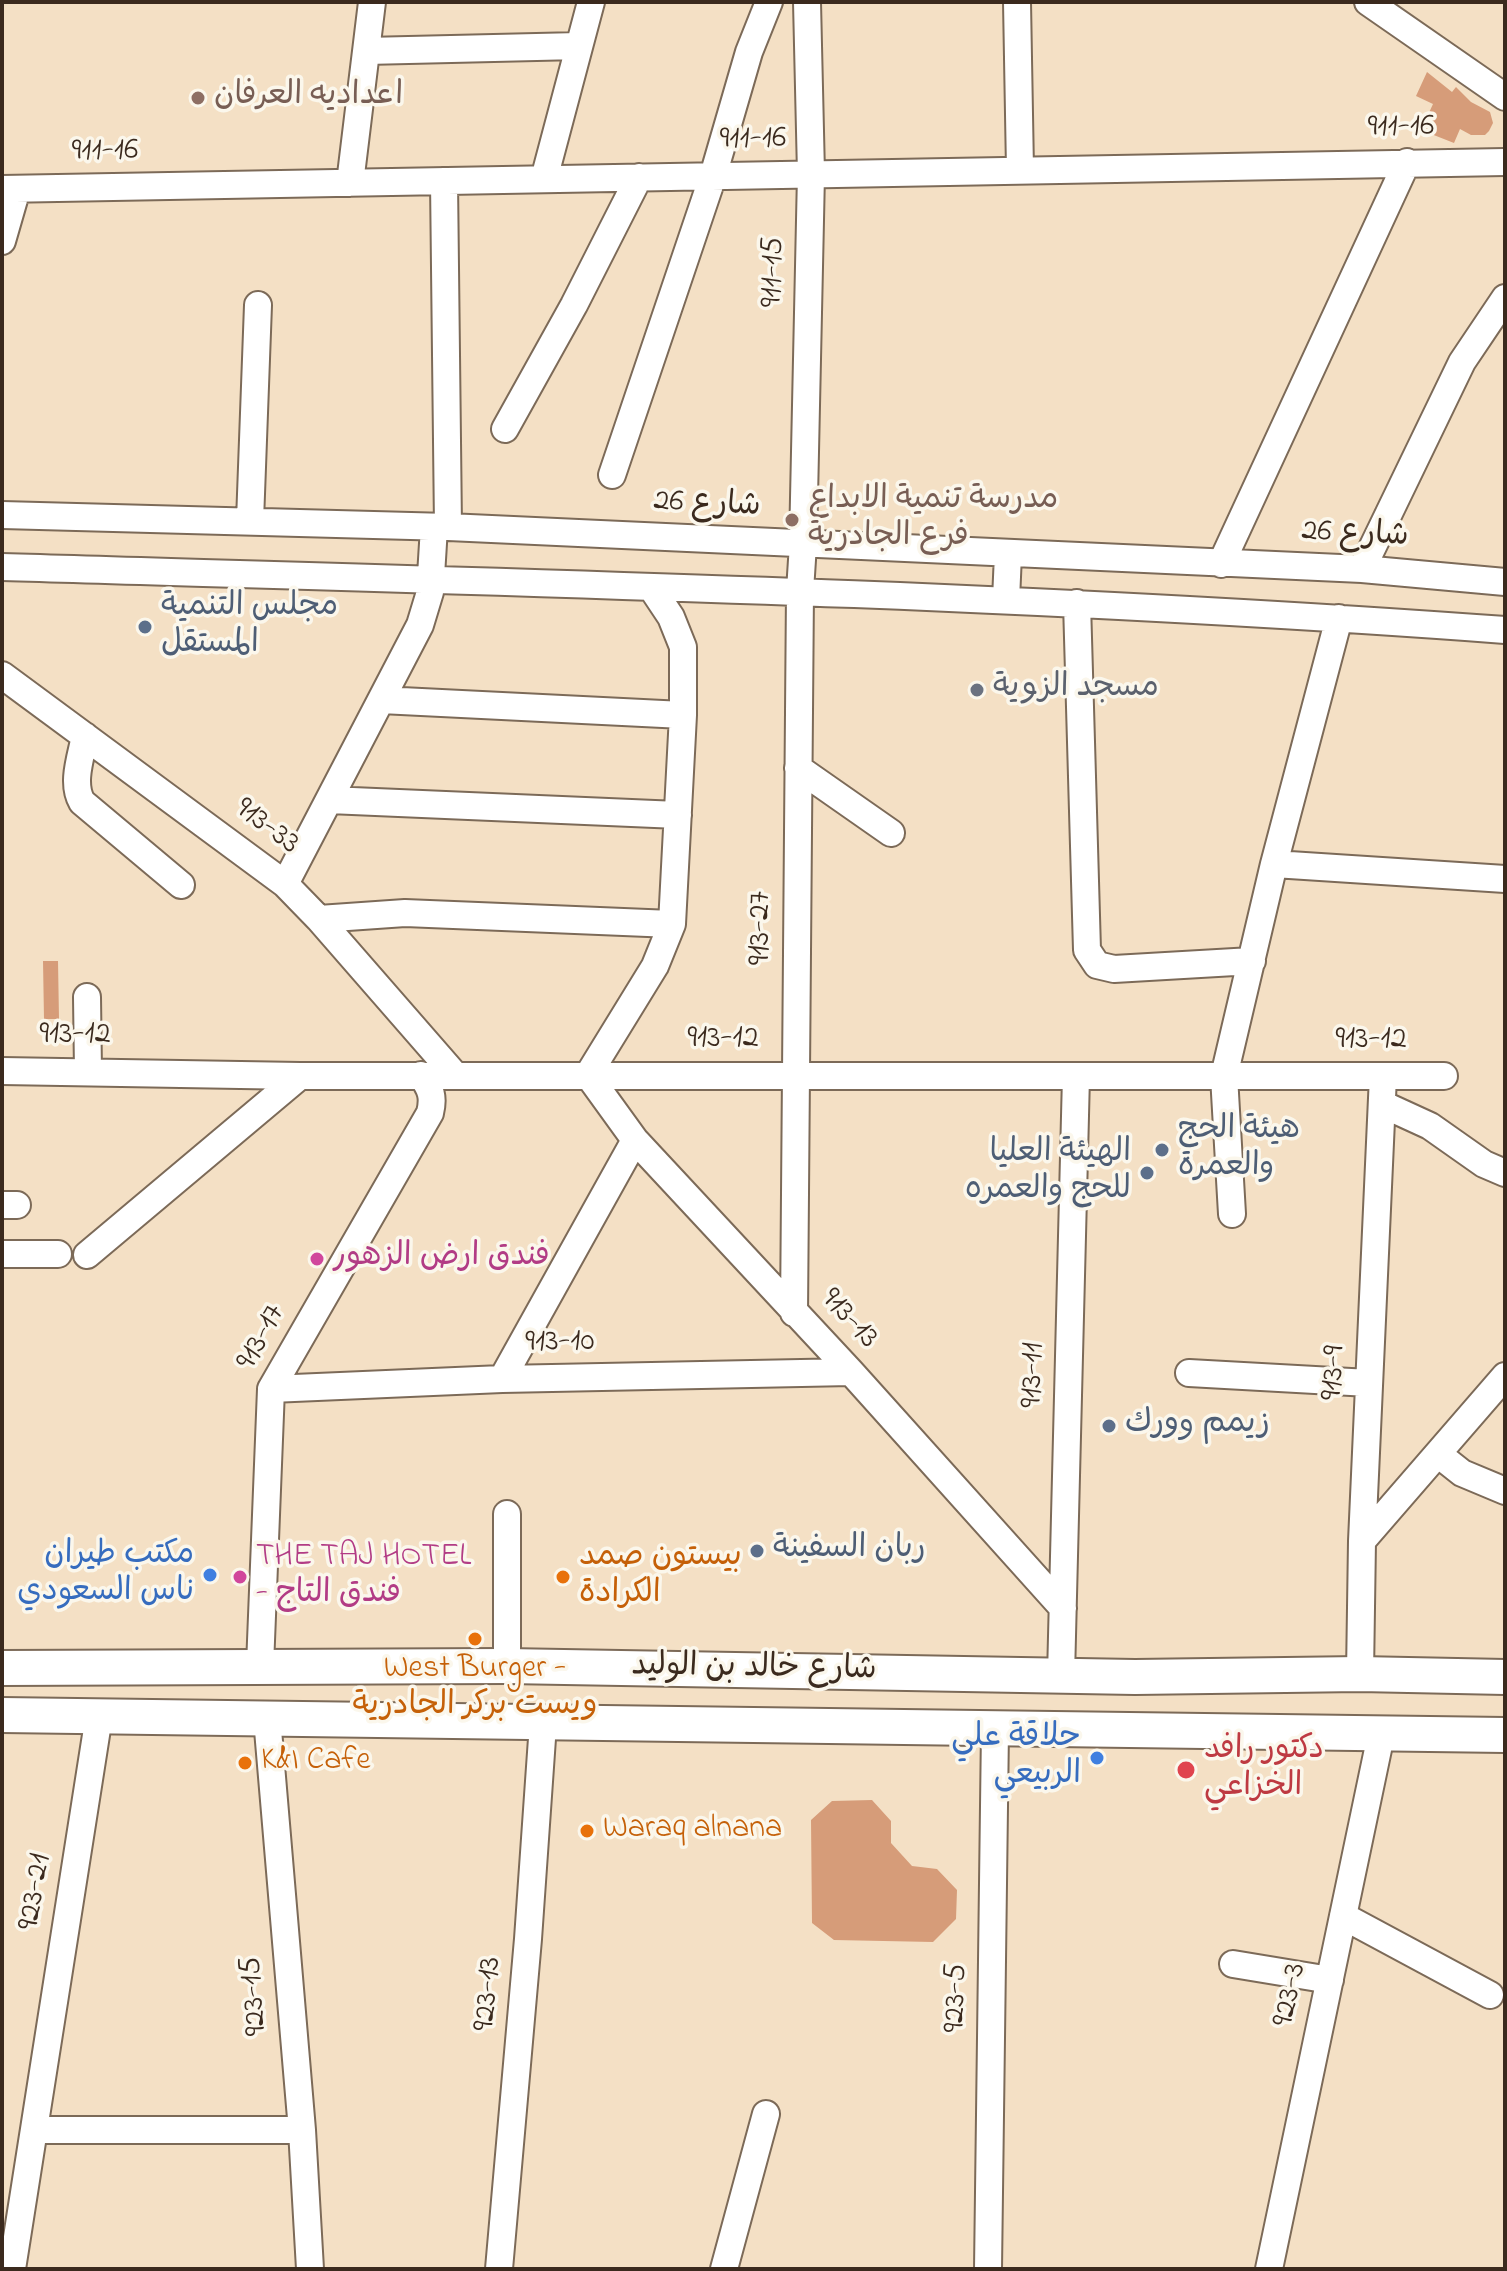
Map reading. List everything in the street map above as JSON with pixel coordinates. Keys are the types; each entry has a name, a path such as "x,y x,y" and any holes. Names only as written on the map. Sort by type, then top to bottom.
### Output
{"main road":[{"name":"شارع خالد بن الوليد","path":"2,1668 507,1666 1061,1676 1360,1674 1505,1677"},
{"name":"شارع خالد بن الوليد","path":"2,1715 1505,1735"}],"street":[{"path":"350,183 372,2"},
{"path":"544,179 591,2"},
{"path":"612,475 713,176 749,52 769,2"},
{"name":"911-15","path":"803,544 811,174 807,2"},
{"path":"1017,2 1020,170"},
{"path":"1368,2 1410,13 1505,97"},
{"path":"366,51 579,46"},
{"path":"1221,564 1407,162"},
{"name":"911-16","path":"9,189 1505,162"},
{"path":"505,429 574,305 639,177"},
{"path":"285,884 420,625 428,603 441,527 444,181"},
{"path":"2,241 9,189"},
{"path":"1362,569 1462,362 1505,298"},
{"path":"250,521 258,305"},
{"name":"شارع 26","path":"2,515 441,527 1362,569 1505,582"},
{"name":"913-27","path":"794,1313 800,591 803,544"},
{"path":"1006,600 1008,554"},
{"path":"2,567 800,591 1077,603 1505,630"},
{"path":"588,1075 655,966 672,924 683,715 683,647 671,617 651,587"},
{"path":"1077,603 1087,950 1097,965 1114,969 1252,961"},
{"path":"1232,1214 1224,1076 1274,864 1339,618"},
{"name":"913-33","path":"2,675 285,884 455,1075"},
{"path":"381,700 683,715"},
{"path":"85,736 76,784 82,802 181,885"},
{"path":"798,768 891,833"},
{"path":"329,800 678,815"},
{"path":"1274,864 1505,879"},
{"path":"319,919 405,913 672,924"},
{"path":"87,997 88,1071"},
{"name":"913-12","path":"2,1071 300,1076 1444,1076"},
{"name":"913-17","path":"260,1666 271,1389 430,1113 433,1099 430,1087 421,1075"},
{"name":"913-13","path":"588,1075 635,1140 851,1372 1063,1608"},
{"path":"87,1255 300,1076"},
{"name":"913-11","path":"1061,1676 1076,1076"},
{"name":"913-9","path":"1360,1674 1362,1541 1383,1076"},
{"path":"1382,1104 1430,1126 1484,1164 1505,1173"},
{"path":"502,1379 635,1140"},
{"path":"2,1254 58,1254"},
{"name":"913-10","path":"271,1389 502,1379 851,1372"},
{"path":"1189,1373 1369,1383"},
{"path":"1362,1541 1505,1378"},
{"path":"1438,1454 1462,1473 1505,1491"},
{"path":"507,1514 507,1666"},
{"name":"923-21","path":"12,2269 99,1716"},
{"name":"923-15","path":"267,1718 302,2130 310,2269"},
{"name":"923-13","path":"499,2269 543,1724"},
{"name":"923-5","path":"988,2269 995,1729"},
{"name":"923-3","path":"1269,2269 1381,1735"},
{"path":"1343,1916 1490,1995"},
{"path":"1233,1964 1330,1980"},
{"path":"724,2269 766,2114"},
{"path":"34,2130 302,2130"}],"building":[{"path":"1427,72 1452,92 1456,87 1471,102 1490,112 1493,123 1485,135 1471,135 1460,129 1454,143 1421,130 1433,104 1416,96"},
{"path":"43,961 58,961 59,1019 44,1019"},
{"path":"872,1800 891,1821 891,1843 912,1866 937,1869 957,1890 956,1919 933,1942 834,1940 812,1923 811,1820 832,1801"}],"place":[{"name":"اعداديه العرفان","path":"198,98"},
{"name":"مدرسة تنمية الابداع فرع الجادرية","path":"792,520"},
{"name":"مجلس التنمية المستقل","path":"145,627"},
{"name":"مسجد الزوية","path":"977,690"},
{"name":"هيئة الحج والعمرة","path":"1162,1150"},
{"name":"الهيئة العليا للحج والعمره","path":"1147,1173"},
{"name":"فندق ارض الزهور","path":"317,1259"},
{"name":"زيمم وورك","path":"1109,1426"},
{"name":"ربان السفينة","path":"757,1551"},
{"name":"مكتب طيران ناس السعودي","path":"210,1575"},
{"name":"THE TAJ HOTEL - فندق التاج","path":"240,1577"},
{"name":"بيستون صمد الكرادة","path":"563,1577"},
{"name":"West Burger - ويست بركر الجادرية","path":"475,1639"},
{"name":"حلاقة علي الربيعي","path":"1097,1758"},
{"name":"K&I Cafe","path":"245,1763"},
{"name":"دكتور رافد الخزاعي","path":"1186,1770"},
{"name":"Waraq alnana","path":"587,1831"}]}
